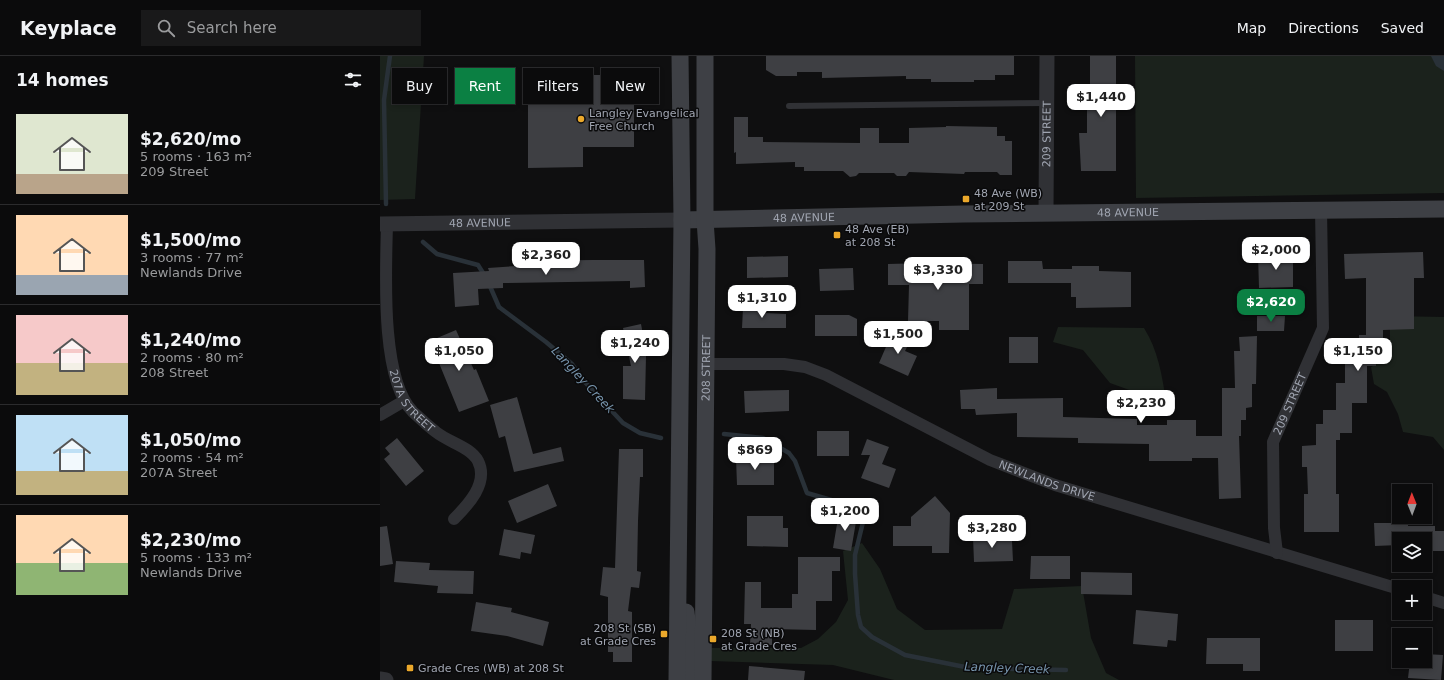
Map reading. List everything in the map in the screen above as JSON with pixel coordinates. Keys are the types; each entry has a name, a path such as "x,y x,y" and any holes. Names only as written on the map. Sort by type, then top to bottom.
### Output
{"main road":[{"path":"677,680 677,530 682,220 680,56"},
{"name":"208 STREET","path":"702,680 707,249 705,220 705,56"},
{"name":"48 AVENUE","path":"682,220 1046,212 1444,209"},
{"path":"677,530 689,637 689,680"}],"street":[{"name":"209 STREET","path":"1046,212 1047,56"},
{"name":"209 STREET","path":"1277,553 1274,528 1274,442 1323,328 1321,210"},
{"name":"48 AVENUE","path":"383,224 682,220"},
{"name":"207A STREET","path":"383,224 387,333 394,372 404,401 436,432 472,453 478,462 479,485 467,506 454,519"},
{"name":"NEWLANDS DRIVE","path":"706,364 784,364 805,367 826,375 990,460 1055,485 1392,587"},
{"path":"380,415 404,401"},
{"path":"1432,599 1444,603"},
{"path":"380,679 386,680"}],"lane":[{"path":"789,106 1047,103"}],"shaded area":[{"path":"380,56 424,56 423,68 392,68 392,104 421,104 415,199 380,200"},
{"path":"1135,56 1444,56 1444,193 1136,198"},
{"path":"1431,56 1444,56 1444,71 1436,66"},
{"path":"1390,316 1444,317 1444,450 1433,437 1403,432 1398,414 1387,392 1374,384 1371,367 1390,357"},
{"path":"1058,327 1144,328 1156,354 1166,401 1154,399 1110,383 1083,350 1053,342"},
{"path":"862,543 880,569 897,609 925,630 1002,629 1014,589 1082,586 1091,638 1106,673 1119,680 894,680 833,665 710,661 710,648 801,648 818,639 836,622 848,600 843,551"}],"building":[{"path":"766,56 1014,56 1014,75 995,75 995,80 974,80 974,82 931,82 931,79 906,79 906,76 822,78 822,72 797,72 797,76 776,76 766,70"},
{"path":"1090,56 1116,56 1116,171 1081,171 1079,133 1087,133 1087,103 1090,103"},
{"name":"Langley Evangelical Free Church","path":"593,75 601,75 601,104 634,104 634,147 583,147 583,167 528,168 528,104 593,104"},
{"path":"734,117 748,117 748,137 763,137 763,142 860,143 860,128 879,128 879,143 909,143 909,128 946,126 997,127 997,136 1005,136 1005,141 1012,141 1012,175 1000,175 997,172 965,172 964,174 909,172 906,176 897,176 894,173 859,173 856,176 850,177 843,171 804,171 804,167 795,167 795,162 736,164 736,152 734,153"},
{"path":"1423,252 1424,278 1414,278 1414,329 1383,330 1383,361 1376,361 1376,366 1367,366 1367,403 1352,403 1352,433 1340,433 1340,440 1336,440 1336,494 1339,494 1339,532 1304,532 1304,494 1308,494 1307,467 1302,467 1302,446 1316,445 1316,424 1323,424 1323,410 1336,410 1336,383 1345,383 1345,352 1359,352 1359,335 1366,335 1366,278 1345,279 1344,254"},
{"path":"1258,254 1293,254 1293,287 1259,288"},
{"path":"788,256 788,277 747,278 747,257"},
{"path":"644,260 645,287 630,288 630,281 503,283 503,288 478,289 479,305 455,307 453,273 489,271 488,268 516,266 516,261"},
{"path":"1008,261 1042,261 1043,269 1072,269 1072,266 1099,266 1099,271 1131,272 1131,307 1076,308 1076,297 1071,297 1071,283 1008,283"},
{"path":"888,264 983,264 983,284 969,284 969,330 939,330 939,321 908,321 909,285 888,285"},
{"path":"853,268 854,290 820,291 819,269"},
{"path":"743,308 765,308 765,313 786,314 786,328 742,328"},
{"path":"815,315 849,315 857,319 857,336 815,336"},
{"path":"1257,316 1285,316 1284,331 1257,331"},
{"path":"641,324 647,356 645,400 623,399 623,366 631,366 623,328"},
{"path":"456,330 474,370 476,369 489,401 459,412 430,341"},
{"path":"892,333 910,341 905,351 917,356 908,376 879,363"},
{"path":"1257,336 1256,384 1252,384 1252,407 1246,408 1246,420 1241,420 1241,436 1239,436 1241,498 1219,499 1218,458 1192,458 1192,461 1149,461 1149,444 1078,443 1078,438 1017,437 1017,413 976,415 975,409 961,409 960,390 997,388 997,399 1063,398 1063,417 1137,419 1137,425 1167,425 1167,420 1196,420 1196,436 1222,436 1222,388 1235,388 1234,351 1240,351 1239,337"},
{"path":"1009,337 1038,337 1038,363 1009,363"},
{"path":"789,390 789,411 745,413 744,391"},
{"path":"517,397 533,454 561,447 564,461 514,472 505,436 499,438 490,405"},
{"path":"817,431 849,431 849,456 817,456"},
{"path":"397,438 424,471 406,486 384,459 390,454 385,448"},
{"path":"867,439 889,447 882,464 896,469 889,488 861,478 870,455 861,455"},
{"path":"619,449 643,449 643,477 640,477 637,571 641,572 639,588 631,587 628,611 632,612 632,662 613,662 613,652 608,652 608,597 600,595 603,567 615,568"},
{"path":"774,457 774,485 737,485 736,458"},
{"path":"548,484 557,506 517,523 508,501"},
{"path":"935,496 950,513 949,553 932,553 932,546 893,546 893,526 911,526 911,517"},
{"path":"839,512 857,516 851,551 833,548"},
{"path":"747,516 783,516 783,528 788,528 788,547 747,546"},
{"path":"1374,523 1408,524 1408,526 1435,526 1435,531 1444,531 1444,551 1432,551 1432,532 1392,532 1392,545 1375,546"},
{"path":"387,526 393,564 380,566 380,527"},
{"path":"504,529 535,535 531,554 521,552 520,559 499,555"},
{"path":"1004,536 1004,541 1012,541 1013,561 974,562 973,537"},
{"path":"1031,556 1070,556 1070,579 1030,579"},
{"path":"798,557 840,557 840,571 832,571 832,601 816,601 816,630 772,629 772,645 750,645 751,624 744,624 745,582 761,582 761,608 792,608 792,594 798,594"},
{"path":"396,561 430,563 429,570 474,571 473,594 437,593 438,586 394,582"},
{"path":"1081,572 1132,573 1132,595 1081,594"},
{"path":"476,602 512,608 511,612 549,622 543,646 507,636 471,631"},
{"path":"1136,610 1178,614 1176,641 1168,640 1167,647 1133,644"},
{"path":"1335,620 1373,620 1373,651 1335,651"},
{"path":"1207,638 1260,638 1260,671 1243,671 1243,664 1206,664"},
{"path":"1432,654 1443,655 1441,680 1408,678 1409,668 1432,668"},
{"path":"749,666 805,671 804,680 748,680"}],"waterway":[{"name":"Langley Creek","path":"386,204 384,100 390,56"},
{"name":"Langley Creek","path":"423,242 437,254 478,265 485,276"},
{"name":"Langley Creek","path":"489,284 499,307 546,342 572,364 583,380 623,423 640,433 661,438"},
{"name":"Langley Creek","path":"724,434 763,438 789,453 795,461 807,493 852,506 863,513 864,518 855,555 855,574 858,615 861,627 872,637 905,655 970,668 1066,670"}],"place":[{"name":"Langley Evangelical Free Church","path":"581,119"},
{"name":"48 Ave (WB) at 209 St","path":"966,199"},
{"name":"48 Ave (EB) at 208 St","path":"837,235"},
{"name":"208 St (SB) at Grade Cres","path":"664,634"},
{"name":"208 St (NB) at Grade Cres","path":"713,639"},
{"name":"Grade Cres (WB) at 208 St","path":"410,668"}]}
